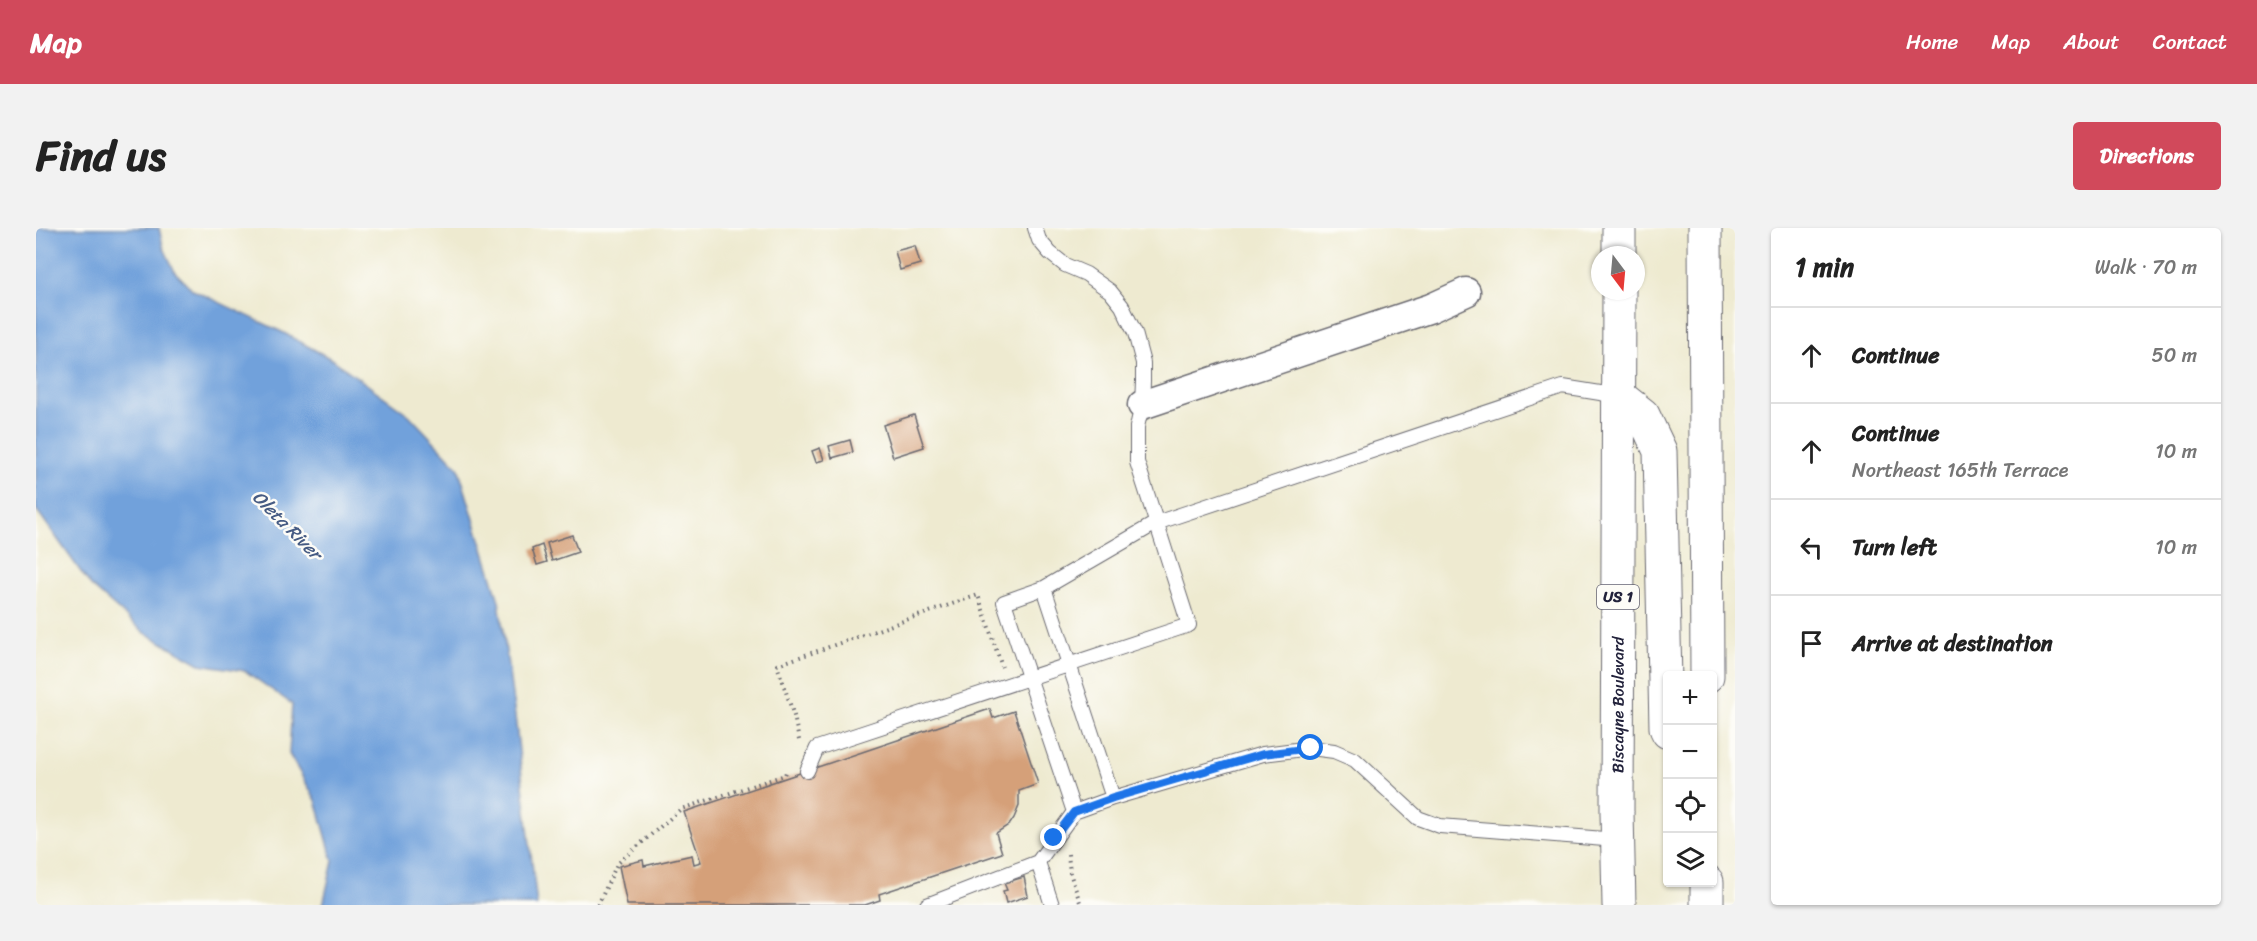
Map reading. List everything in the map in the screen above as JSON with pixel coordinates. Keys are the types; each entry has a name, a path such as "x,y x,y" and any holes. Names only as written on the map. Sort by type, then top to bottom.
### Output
{"main road":[{"path":"1619,228 1619,246"},
{"path":"1705,228 1707,671"},
{"name":"Biscayne Boulevard","path":"1619,300 1617,840 1619,903"},
{"path":"1619,396 1643,415 1660,451 1666,725"},
{"path":"1707,887 1707,905"}],"street":[{"path":"1142,405 1431,308 1466,292"}],"lane":[{"path":"807,771 817,748 1189,625 1137,462 1137,427 1142,405 1143,363 1135,333 1122,306 1110,291 1086,274 1065,265 1050,253 1039,240 1035,228"},
{"path":"1074,812 1004,602 1044,588 1156,523 1563,387 1619,396"},
{"path":"1044,588 1113,798"},
{"path":"927,905 1038,862 1074,812 1113,798 1263,754 1311,748 1334,751 1355,760 1418,818 1440,826 1617,840"},
{"path":"1038,862 1052,905"}],"path":[{"path":"796,747 800,738 777,665 978,595 1003,670"},
{"path":"598,905 617,864 681,809 785,775 789,766"},
{"path":"1070,846 1068,861 1081,905"}],"water":[{"name":"Oleta River","path":"36,228 159,228 163,246 175,272 193,290 282,332 333,360 409,415 458,467 499,601 537,905 323,905 333,861 316,800 289,754 292,704 245,671 200,664 145,633 91,586 36,509"}],"pier":[{"path":"1735,871 1735,905 1674,905 1674,899 1700,887 1717,887 1717,879"}],"building":[{"path":"915,246 920,264 900,270 895,251"},
{"path":"914,415 924,447 893,457 883,425"},
{"path":"850,440 853,452 832,458 829,446"},
{"path":"820,448 824,460 816,462 812,451"},
{"path":"572,535 578,552 552,561 547,543"},
{"path":"542,545 547,562 537,565 532,549"},
{"path":"990,709 993,718 1014,711 1038,784 1019,791 1019,806 1014,818 1010,824 996,833 1002,853 879,894 880,900 865,905 627,905 619,866 643,860 644,866 692,855 694,864 701,862 684,812"},
{"path":"1024,877 1028,896 1006,903 1003,891 1007,890 1004,883"}],"route":[{"path":"1054,838 1074,812 1113,798 1263,754 1311,748"}]}
